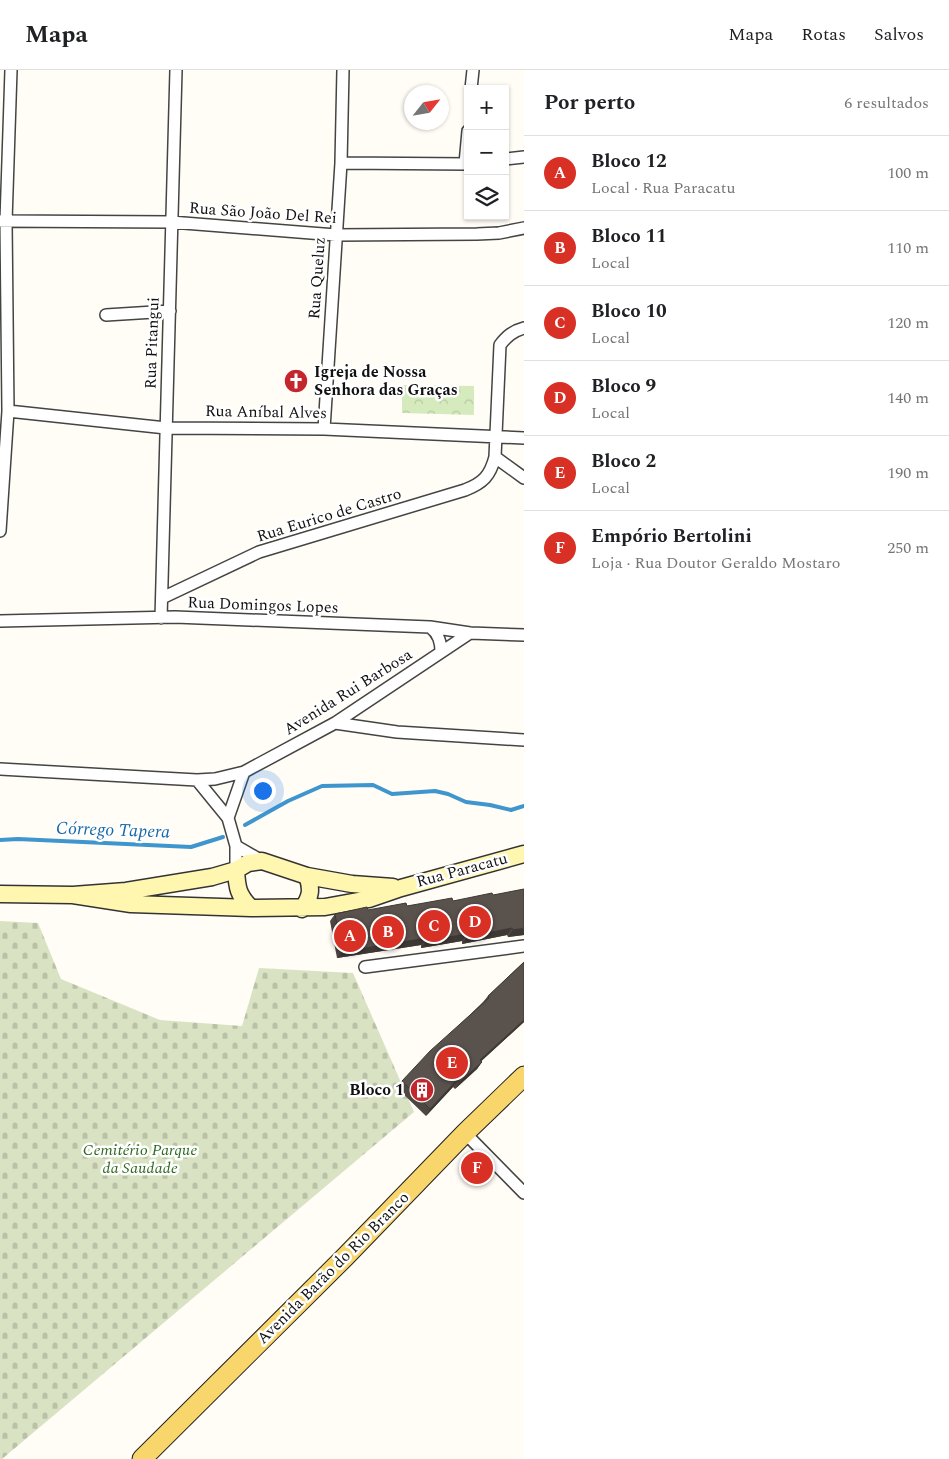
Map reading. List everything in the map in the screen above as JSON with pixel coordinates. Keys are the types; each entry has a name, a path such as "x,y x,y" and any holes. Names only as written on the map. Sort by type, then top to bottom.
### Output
{"main road":[{"name":"Rua Paracatu","path":"73,895 131,904 302,909 325,907 369,899 401,888 524,854"},
{"path":"0,894 73,895 145,888 212,877 236,870 248,863 262,861"},
{"name":"Rua Paracatu","path":"262,861 307,876 352,884 401,888"},
{"path":"236,870 241,898 252,908"},
{"path":"302,909 311,894 307,876"},
{"name":"Avenida Barão do Rio Branco","path":"142,1459 346,1257 524,1076"}],"street":[{"path":"0,531 8,411 3,221 10,70"},
{"name":"Rua Pitangui","path":"160,618 176,70"},
{"name":"Rua Queluz","path":"324,429 341,163 343,70"},
{"path":"471,85 473,70"},
{"path":"509,159 524,157"},
{"path":"341,163 464,164"},
{"name":"Rua São João Del Rei","path":"3,221 171,222 336,235 477,234 499,233 524,228"},
{"path":"106,315 170,311"},
{"path":"524,328 513,332 500,345 495,457 524,478"},
{"name":"Rua Aníbal Alves","path":"8,411 166,428 324,429 524,438"},
{"name":"Rua Eurico de Castro","path":"162,598 259,552 465,490 485,479 492,470 495,457"},
{"name":"Rua Domingos Lopes","path":"0,622 160,618 430,627 470,633 524,635"},
{"path":"430,627 435,631 440,640 442,652"},
{"name":"Avenida Rui Barbosa","path":"0,769 196,780 215,779 244,772 335,723 470,633"},
{"path":"335,723 396,732 524,740"},
{"path":"228,818 244,772"},
{"path":"196,780 228,818 236,846 236,870"},
{"path":"236,846 262,861"},
{"path":"365,967 524,946"},
{"path":"466,1133 524,1193"}],"green space":[{"path":"402,385 474,386 474,415 402,413"},
{"name":"Cemitério Parque da Saudade","path":"0,921 38,923 61,979 160,1020 242,1026 259,968 353,973 414,1112 2,1459 0,1459"}],"building":[{"path":"524,889 524,928 513,930 512,928 467,937 467,934 426,941 426,938 342,952 335,914 367,907 368,910 406,903 407,906 452,898 453,901"},
{"path":"524,962 524,1020 480,1060 482,1062 460,1082 457,1080 430,1109 402,1081 430,1051 489,998 488,996"}],"waterway":[{"name":"Córrego Tapera","path":"245,825 288,801 322,786 373,785 392,794 435,791 448,794 466,802 511,810 524,806"},
{"name":"Córrego Tapera","path":"0,840 18,839 191,847 223,837"}],"place":[{"name":"Igreja de Nossa Senhora das Graças","path":"296,381"},
{"name":"Bloco 9","path":"475,922"},
{"name":"Bloco 10","path":"434,926"},
{"name":"Bloco 11","path":"388,932"},
{"name":"Bloco 12","path":"350,936"},
{"name":"Bloco 2","path":"452,1063"},
{"name":"Bloco 1","path":"422,1090"},
{"name":"Empório Bertolini","path":"477,1168"}]}
